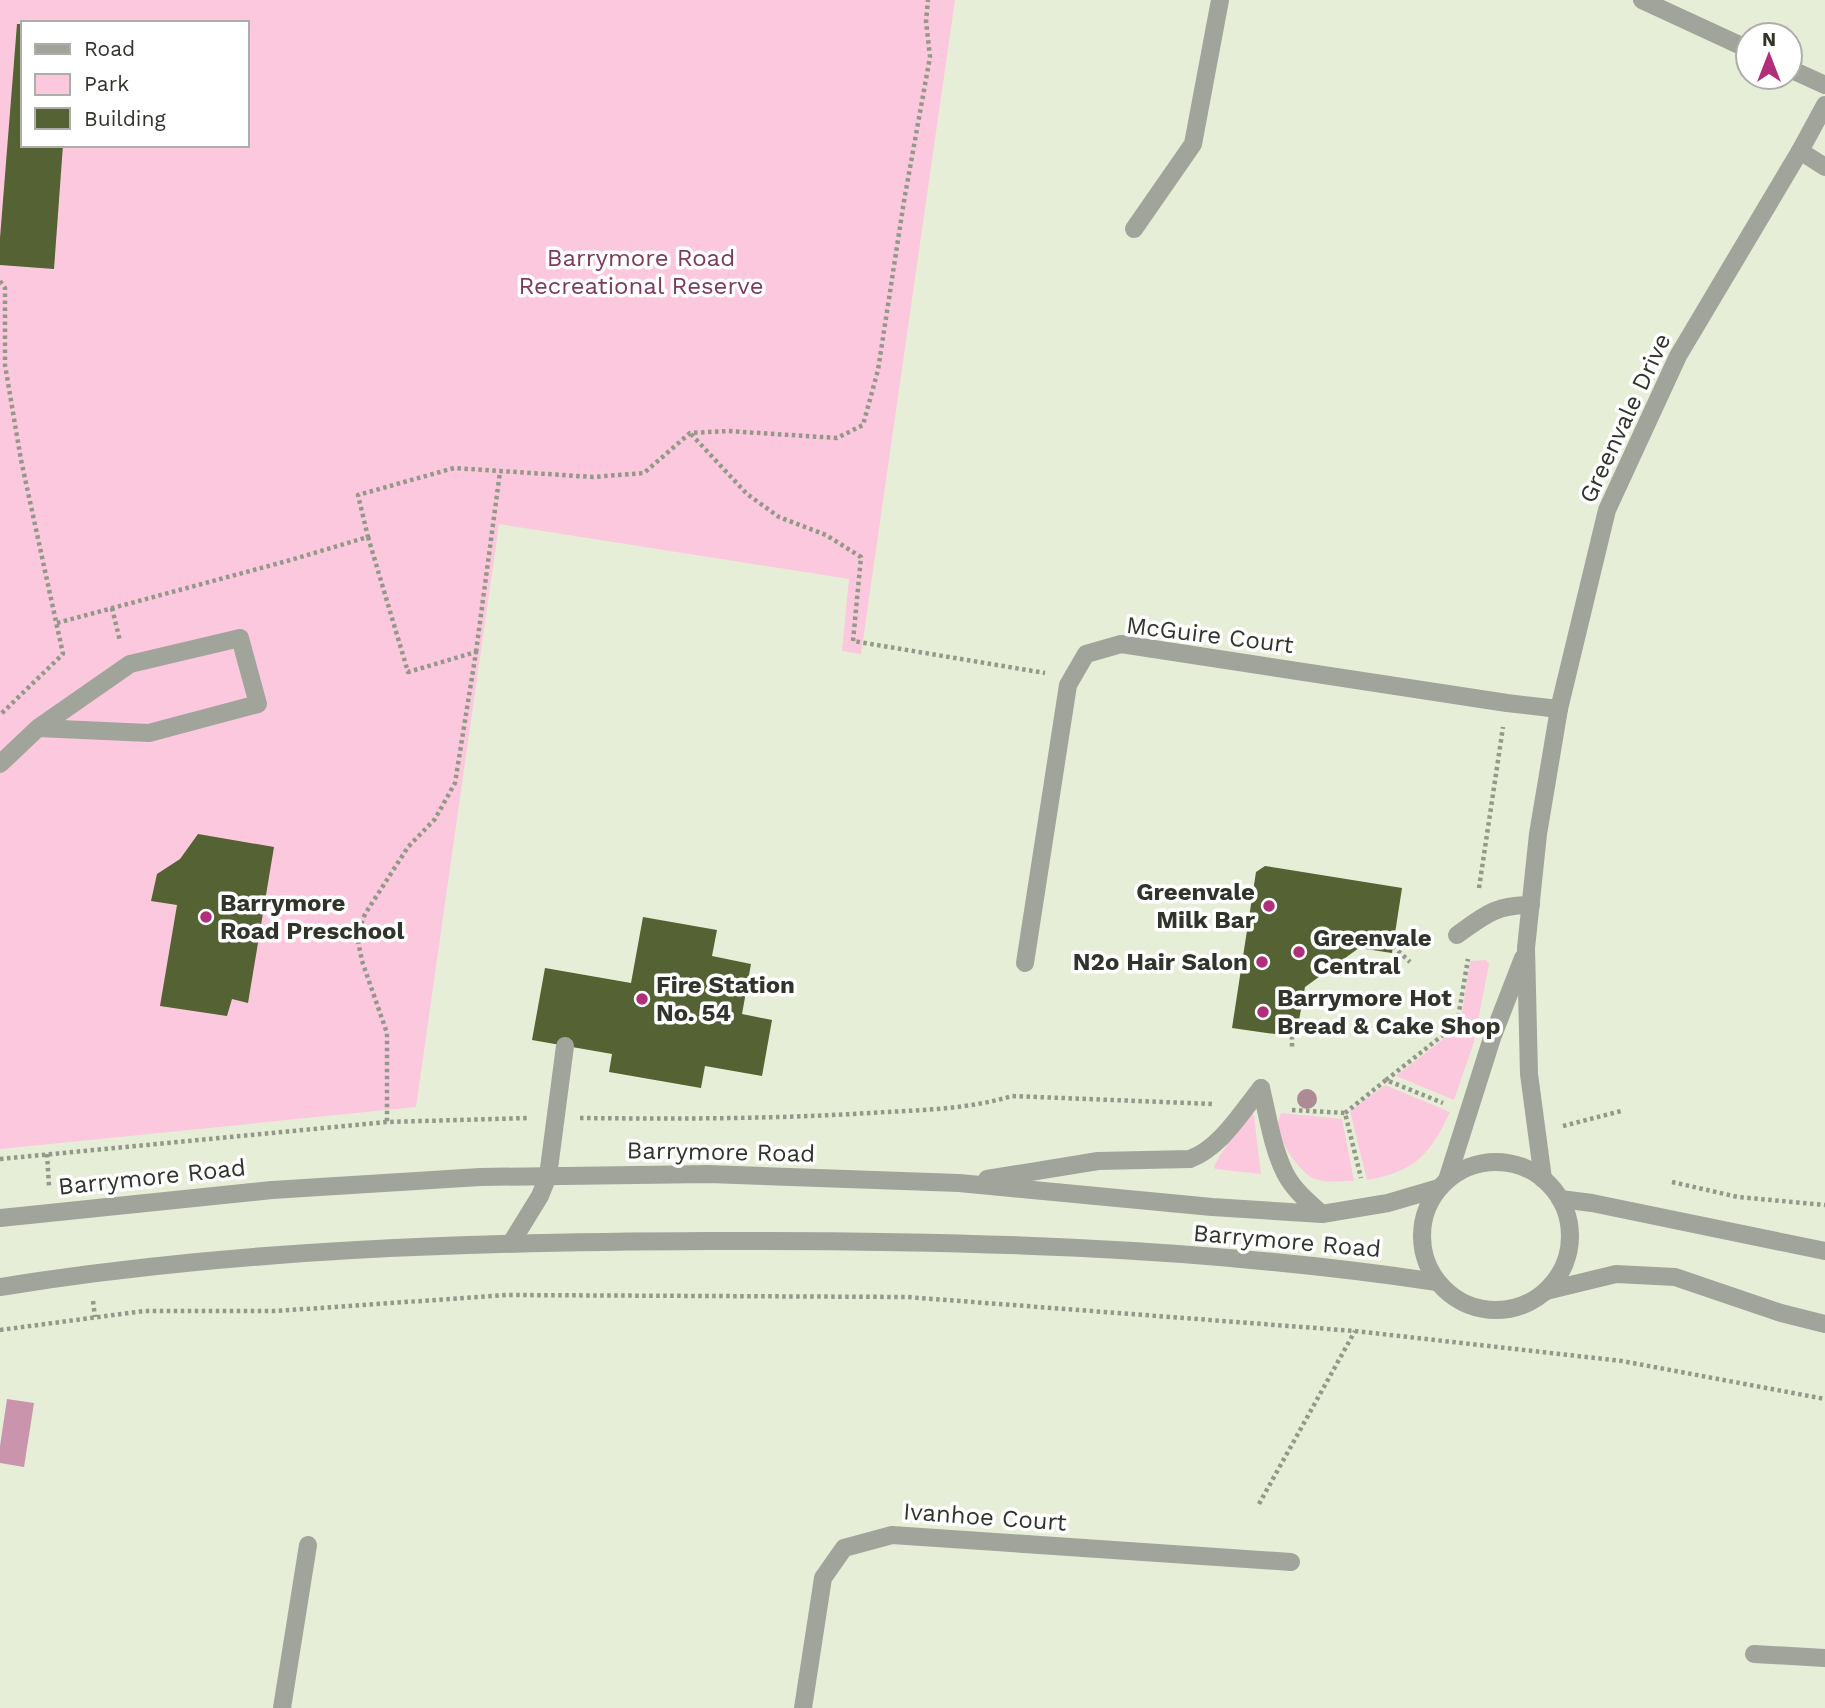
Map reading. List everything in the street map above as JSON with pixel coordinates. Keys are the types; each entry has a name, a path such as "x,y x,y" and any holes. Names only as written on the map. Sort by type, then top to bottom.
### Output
{"street":[{"path":"1134,229 1193,144 1220,0"},
{"path":"1642,0 1734,43"},
{"path":"1804,75 1825,85"},
{"name":"Greenvale Drive","path":"1543,1179 1529,1074 1526,948 1538,834 1559,709 1607,510 1678,356 1825,105"},
{"path":"1800,151 1825,167"},
{"path":"0,764 38,728 130,664 240,638 258,704 149,733 38,728"},
{"name":"McGuire Court","path":"1025,963 1068,685 1086,654 1121,644 1559,709"},
{"path":"1457,935 1490,911 1513,905 1531,905"},
{"name":"Greenvale Drive","path":"1443,1184 1492,1038 1526,948"},
{"path":"511,1243 541,1196 548,1176 565,1046"},
{"path":"959,1183 1098,1161 1190,1160 1204,1154 1261,1088 1273,1143 1285,1174 1300,1194 1322,1214"},
{"path":"1546,1291 1562,1271 1570,1248 1569,1223 1560,1199 1543,1179 1520,1166 1494,1162 1469,1167 1443,1184 1423,1218 1423,1252 1437,1282 1460,1302 1489,1311 1520,1307 1546,1291 1616,1274 1675,1277 1825,1324"},
{"name":"Barrymore Road","path":"0,1218 272,1190 480,1177 709,1174 959,1183 1212,1207 1322,1214 1388,1203 1443,1184"},
{"path":"1560,1199 1592,1203 1825,1251"},
{"name":"Barrymore Road","path":"0,1287 89,1273 298,1253 511,1243 803,1241 1031,1246 1230,1258 1365,1271 1437,1282"},
{"name":"Ivanhoe Court","path":"803,1708 823,1578 844,1548 892,1535 1292,1562"},
{"path":"282,1708 307,1545"},
{"path":"1754,1654 1825,1658"}],"path":[{"path":"476,652 408,672 358,495 454,468 593,477 644,474 690,433 729,431 837,438 863,425 878,370 930,57 926,22 928,0"},
{"path":"0,281 5,288 5,365 21,460 63,654 0,715"},
{"path":"690,433 747,494 779,517 825,535 861,557 853,641 1043,672 1068,685"},
{"path":"387,1122 387,1033 362,961 357,936 365,914 408,848 435,820 455,783 500,472"},
{"path":"57,623 368,537"},
{"path":"1393,946 1410,962"},
{"path":"1292,1036 1292,1049"},
{"path":"1266,1108 1345,1113 1386,1080 1450,1105"},
{"path":"0,1159 387,1122 556,1117 714,1120 944,1109 1012,1096 1246,1107"},
{"path":"1555,1129 1620,1111"},
{"path":"1345,1113 1361,1178"},
{"path":"1672,1182 1738,1197 1825,1205"},
{"path":"0,1330 144,1311 276,1311 507,1295 907,1297 1355,1331 1622,1361 1825,1399"},
{"path":"1259,1504 1355,1331"}],"green space":[{"name":"Barrymore Road Recreational Reserve","path":"0,0 955,0 861,654 842,651 849,579 499,524 416,1107 0,1149"},
{"path":"1486,960 1489,964 1474,1042 1454,1100 1396,1076 1460,1026 1470,961"},
{"path":"1385,1085 1450,1112 1435,1140 1419,1159 1397,1172 1367,1180 1350,1111"},
{"path":"1252,1113 1261,1174 1215,1169 1214,1166 1245,1114"},
{"path":"1281,1113 1342,1119 1354,1181 1319,1180 1303,1171 1282,1139 1278,1124"}],"shaded area":[{"path":"7,1399 34,1403 24,1467 0,1463"}],"building":[{"path":"17,24 21,24 21,147 63,147 54,269 0,265"},
{"path":"198,834 274,847 248,1003 232,999 227,1016 160,1006 177,905 151,901 157,874 180,859"},
{"name":"Greenvale Central","path":"1265,866 1402,888 1392,953 1359,948 1305,987 1296,1037 1232,1028 1256,872"},
{"name":"Fire Station No. 54","path":"643,917 717,930 712,956 751,964 742,1014 772,1020 762,1076 705,1066 701,1088 609,1072 612,1054 532,1040 545,968 631,983"}],"place":[{"name":"Greenvale Milk Bar","path":"1269,906"},
{"name":"Barrymore Road Preschool","path":"206,917"},
{"name":"Greenvale Central","path":"1299,952"},
{"name":"N2o Hair Salon","path":"1262,962"},
{"name":"Fire Station No. 54","path":"642,999"},
{"name":"Barrymore Hot Bread & Cake Shop","path":"1263,1012"}]}
